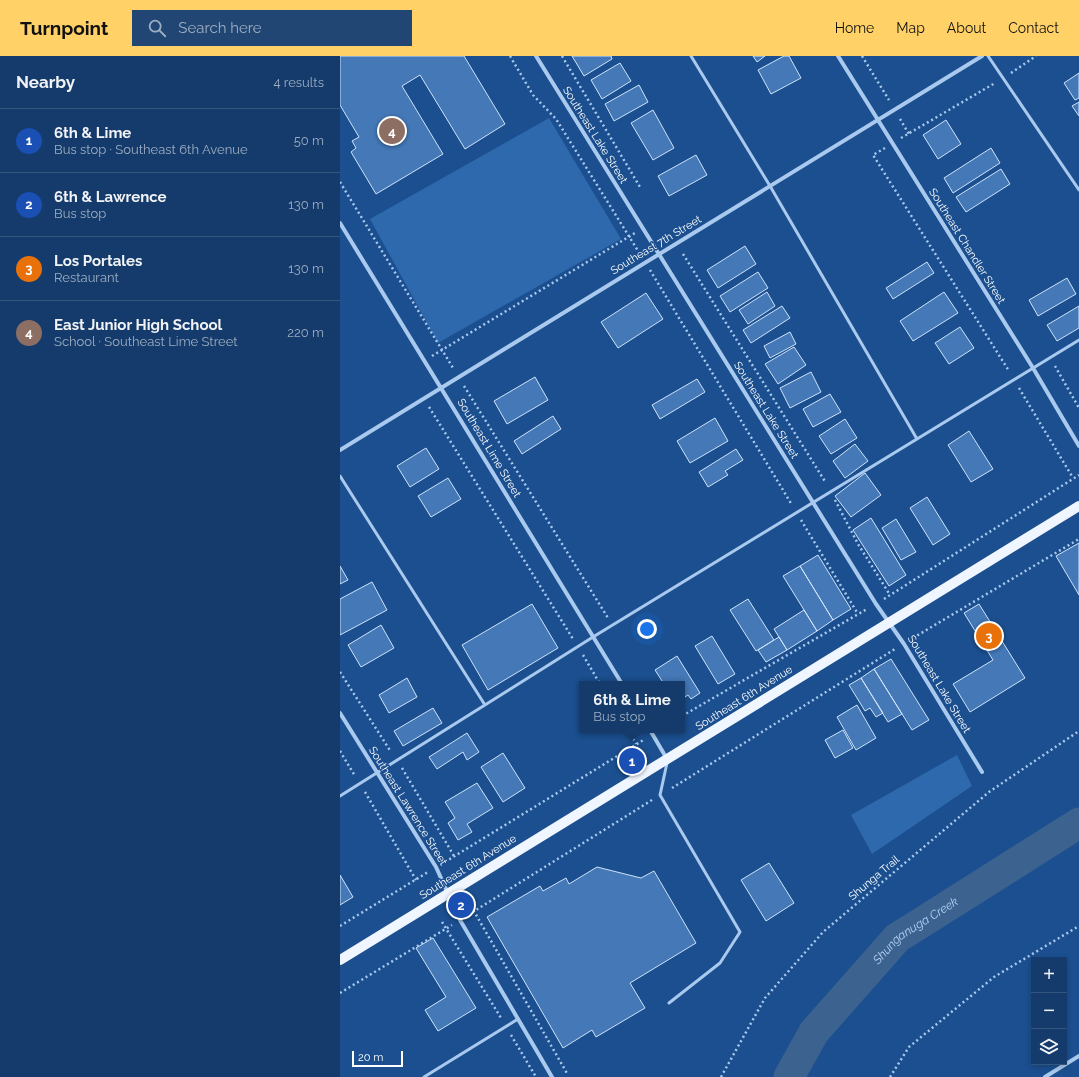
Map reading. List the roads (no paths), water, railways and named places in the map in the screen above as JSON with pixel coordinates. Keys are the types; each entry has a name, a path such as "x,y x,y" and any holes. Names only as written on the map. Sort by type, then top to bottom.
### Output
{"main road":[{"name":"Southeast 6th Avenue","path":"340,960 1079,506"}],"street":[{"name":"Southeast Lake Street","path":"536,56 813,503 889,623 904,644 982,772"},
{"name":"Southeast Chandler Street","path":"838,56 1033,368 1079,446"},
{"name":"Southeast 7th Street","path":"340,450 982,56"},
{"name":"Southeast Lime Street","path":"340,223 620,681"},
{"name":"Southeast Lawrence Street","path":"340,713 436,867 460,920 552,1077"},
{"path":"652,733 668,759"},
{"path":"1045,1077 1079,1056"}],"lane":[{"path":"691,56 770,186 917,439"},
{"path":"988,56 1079,190"},
{"path":"340,796 612,625 1079,340"},
{"path":"340,476 485,705"},
{"path":"668,759 660,795 740,932 720,963 669,1003"},
{"path":"424,1077 518,1019"}],"waterway":[{"name":"Shunganuga Creek","path":"789,1077 814,1032 897,938 1079,823"}],"place":[{"name":"East Junior High School","path":"392,131"},
{"name":"Los Portales","path":"989,636"},
{"name":"6th & Lime","path":"632,761"},
{"name":"6th & Lawrence","path":"461,905"}]}
